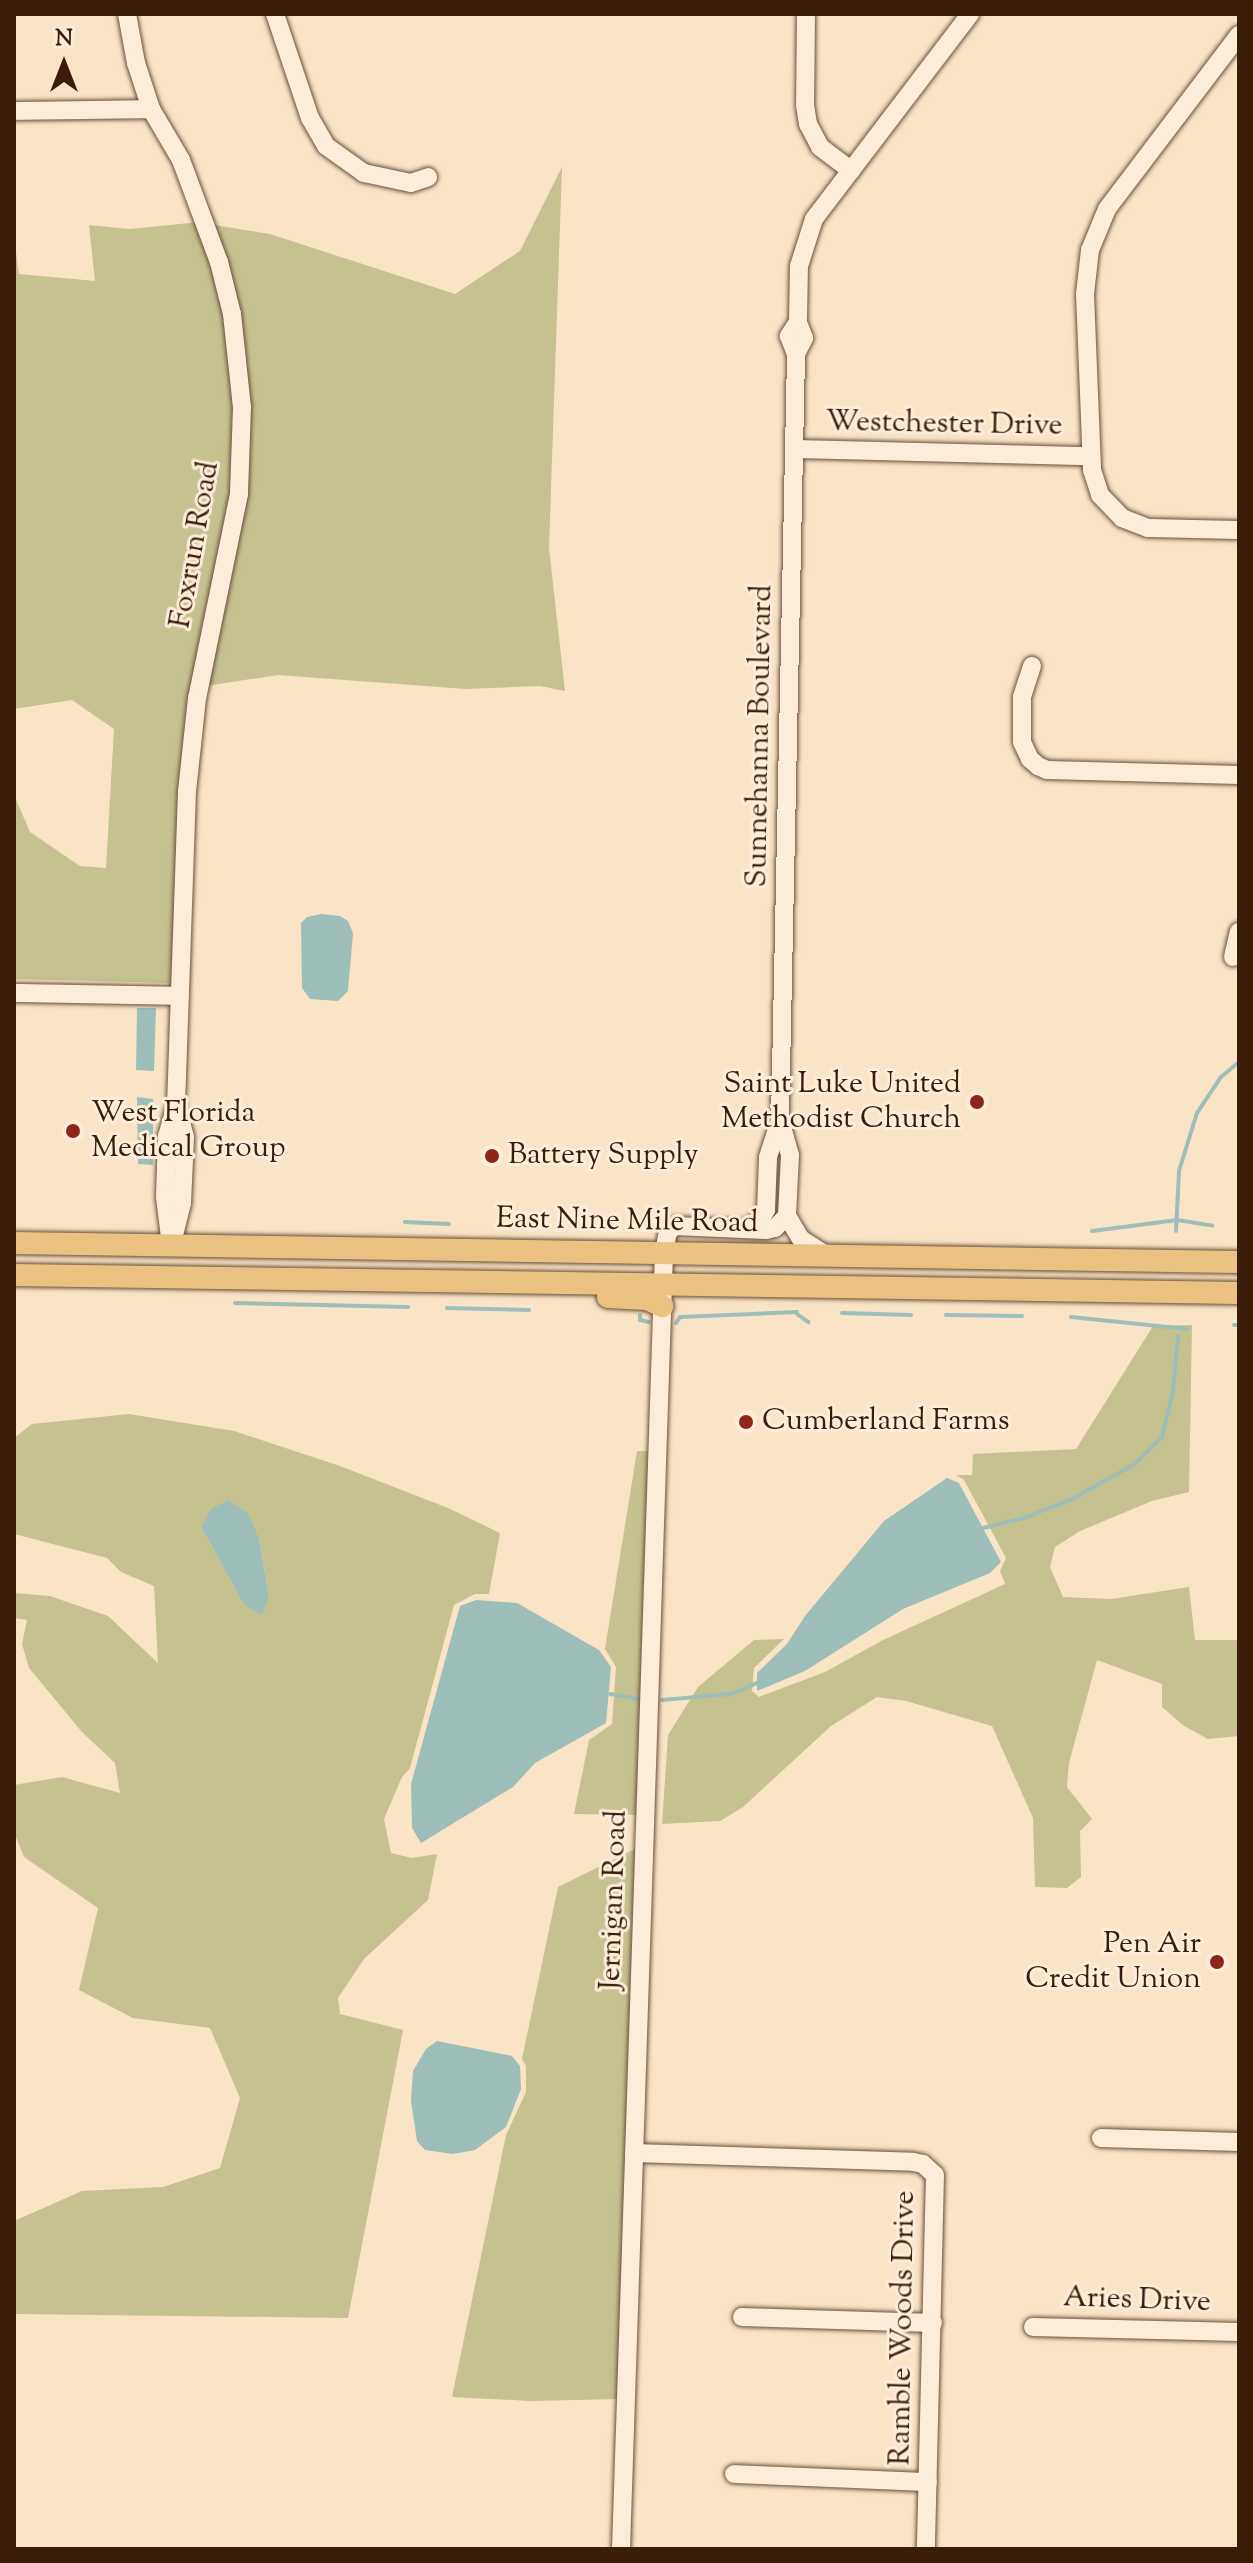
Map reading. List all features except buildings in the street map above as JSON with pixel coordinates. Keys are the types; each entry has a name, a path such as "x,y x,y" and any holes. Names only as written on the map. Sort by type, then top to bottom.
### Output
{"main road":[{"name":"East Nine Mile Road","path":"14,1243 1239,1262"},
{"path":"14,1266 129,1267 147,1264 171,1245 193,1263 213,1268 432,1280"},
{"path":"663,1295 674,1270 699,1263 925,1267 957,1257"},
{"name":"East Nine Mile Road","path":"14,1275 432,1280 663,1295 1239,1293"}],"street":[{"name":"Foxrun Road","path":"127,14 136,63 151,109 181,160 219,262 232,314 242,407 239,494 210,626 194,727 184,832 176,1105 185,1137 182,1203 171,1245"},
{"path":"275,14 310,118 326,146 364,173 411,183 428,177"},
{"path":"806,14 805,105 808,124 829,157 851,170"},
{"name":"Sunnehanna Boulevard","path":"750,1227 760,1220 766,1210 768,1157 780,1120 795,449 796,354 789,336 798,322 799,266 805,237 814,219 970,14"},
{"path":"1239,35 1115,197 1094,236 1085,294 1091,456 1094,482 1100,495 1109,507 1132,523 1148,528 1239,530"},
{"path":"14,111 151,109"},
{"name":"Westchester Drive","path":"795,449 1091,456"},
{"path":"1032,666 1022,697 1022,742 1030,759 1038,766 1047,770 1239,775"},
{"path":"1233,957 1239,932"},
{"path":"14,993 179,996"},
{"name":"Sunnehanna Boulevard","path":"780,1120 790,1155 787,1216"},
{"path":"664,1252 668,1232 675,1226 775,1228 787,1216 801,1239 827,1256"},
{"name":"Jernigan Road","path":"621,2549 664,1252"},
{"path":"1101,2138 1239,2142"},
{"name":"Ramble Woods Drive","path":"634,2153 923,2164 935,2175 926,2549"},
{"path":"742,2317 933,2323"},
{"name":"Aries Drive","path":"1033,2327 1239,2332"},
{"path":"734,2474 928,2482"}],"shaded area":[{"path":"562,167 549,548 565,691 540,686 466,689 278,675 206,686 245,495 214,225 270,234 455,294 520,251"},
{"path":"200,222 226,316 234,379 232,493 177,831 173,983 14,979 14,795 30,832 80,866 106,868 114,729 72,700 14,709 14,238 19,274 95,281 89,225 129,229"},
{"path":"1192,1325 1189,1492 1152,1501 1080,1531 1055,1547 1050,1567 1063,1597 1111,1599 1189,1587 1195,1640 1239,1640 1239,1736 1208,1739 1184,1726 1162,1707 1162,1684 1097,1660 1069,1763 1067,1787 1092,1819 1080,1831 1081,1877 1067,1888 1035,1887 1033,1818 992,1726 906,1701 877,1697 831,1726 743,1807 720,1821 662,1824 668,1735 698,1687 754,1640 784,1639 754,1668 752,1691 759,1697 825,1672 883,1640 1005,1584 1000,1571 1006,1558 964,1480 956,1475 972,1475 973,1454 1076,1449 1153,1326"},
{"path":"129,1414 234,1431 340,1466 448,1508 500,1533 489,1594 475,1594 454,1605 410,1768 402,1777 384,1819 391,1853 412,1858 437,1854 428,1900 364,1959 338,1998 340,2014 403,2030 348,2318 14,2314 14,2221 82,2191 163,2187 220,2168 240,2098 210,2028 133,2018 79,1990 98,1908 24,1857 14,1832 14,1785 62,1777 120,1793 115,1763 82,1732 29,1668 22,1644 27,1620 14,1618 14,1593 50,1596 108,1616 158,1663 154,1586 121,1572 107,1558 14,1534 14,1438 32,1424","holes":["201,1527 259,1539 269,1596 244,1605"]},
{"path":"637,1451 653,1451 640,1815 574,1814 589,1740 612,1724 616,1667 605,1649"},
{"path":"639,1847 620,2399 530,2401 452,2397 506,2135 526,2092 526,2066 522,2059 558,1887"}],"water":[{"path":"321,914 340,916 348,921 353,933 348,991 338,1001 310,999 302,988 301,923 307,917"},
{"path":"137,1008 156,1008 154,1071 136,1070"},
{"path":"137,1097 153,1099 153,1165 138,1164"},
{"path":"947,1478 959,1483 1001,1562 990,1573 903,1609 805,1671 757,1691 757,1673 787,1644 805,1616 884,1521"},
{"path":"228,1500 248,1513 259,1539 269,1596 262,1615 244,1605 201,1527 211,1509"},
{"path":"476,1600 517,1603 599,1650 611,1667 606,1723 535,1763 513,1787 421,1843 412,1828 411,1784 460,1606"},
{"path":"437,2041 512,2056 520,2066 521,2089 506,2127 475,2150 453,2154 425,2150 417,2141 411,2101 413,2071 426,2049"}],"waterway":[{"path":"1176,1231 1179,1171 1197,1113 1221,1077 1239,1062"},
{"path":"1092,1231 1177,1220 1213,1226"},
{"path":"405,1222 449,1224"},
{"path":"499,1225 526,1225"},
{"path":"235,1303 408,1307"},
{"path":"447,1308 529,1310"},
{"path":"676,1323 680,1317 797,1312"},
{"path":"842,1313 911,1315"},
{"path":"797,1314 808,1322"},
{"path":"640,1315 640,1320 649,1322"},
{"path":"946,1315 1022,1316"},
{"path":"1071,1317 1187,1329"},
{"path":"1234,1325 1239,1325"},
{"path":"983,1528 1024,1518 1072,1499 1135,1464 1162,1437 1173,1391 1178,1336"},
{"path":"662,1700 731,1694 757,1683"},
{"path":"610,1694 639,1699"}],"place":[{"name":"Saint Luke United Methodist Church","path":"977,1102"},
{"name":"West Florida Medical Group","path":"73,1131"},
{"name":"Battery Supply","path":"492,1156"},
{"name":"Cumberland Farms","path":"746,1422"},
{"name":"Pen Air Credit Union","path":"1217,1962"}]}
